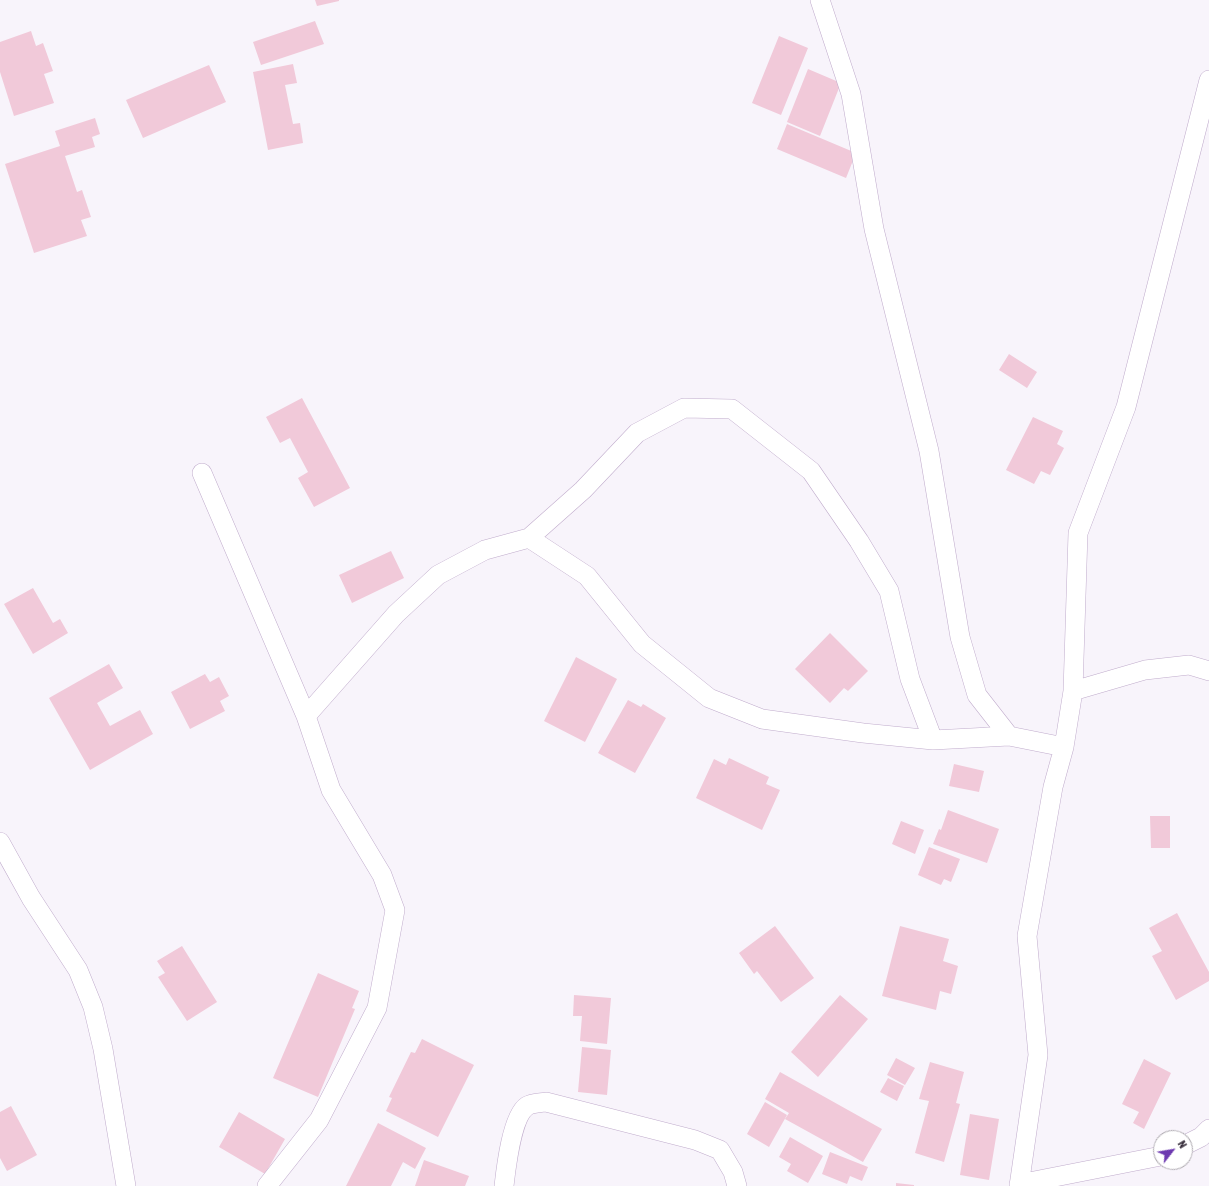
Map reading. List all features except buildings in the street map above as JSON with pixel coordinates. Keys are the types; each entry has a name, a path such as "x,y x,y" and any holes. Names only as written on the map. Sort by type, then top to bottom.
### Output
{"street":[{"path":"820,0 851,94 874,229 929,451 960,636 977,695 1009,736"},
{"path":"1153,1158 1019,1185 1038,1055 1027,936 1053,787 1064,747 1073,690 1078,533 1126,407 1209,80"},
{"path":"306,716 396,614 438,575 485,550 529,538 583,490 637,433 684,408 732,409 811,471 859,541 889,591 910,679 933,740"},
{"path":"202,474 306,716 331,790 382,875 394,910 377,1008 319,1120 267,1186"},
{"path":"529,538 587,576 642,644 709,698 762,719 933,740 1009,736 1064,747"},
{"path":"1073,690 1145,670 1189,665 1209,670"},
{"path":"0,842 31,898 78,970 93,1007 103,1049 126,1186"},
{"path":"504,1186 509,1151 520,1114 528,1106 546,1102 695,1140 720,1150 733,1172 737,1186"},
{"path":"1193,1140 1201,1137 1209,1129"}]}
